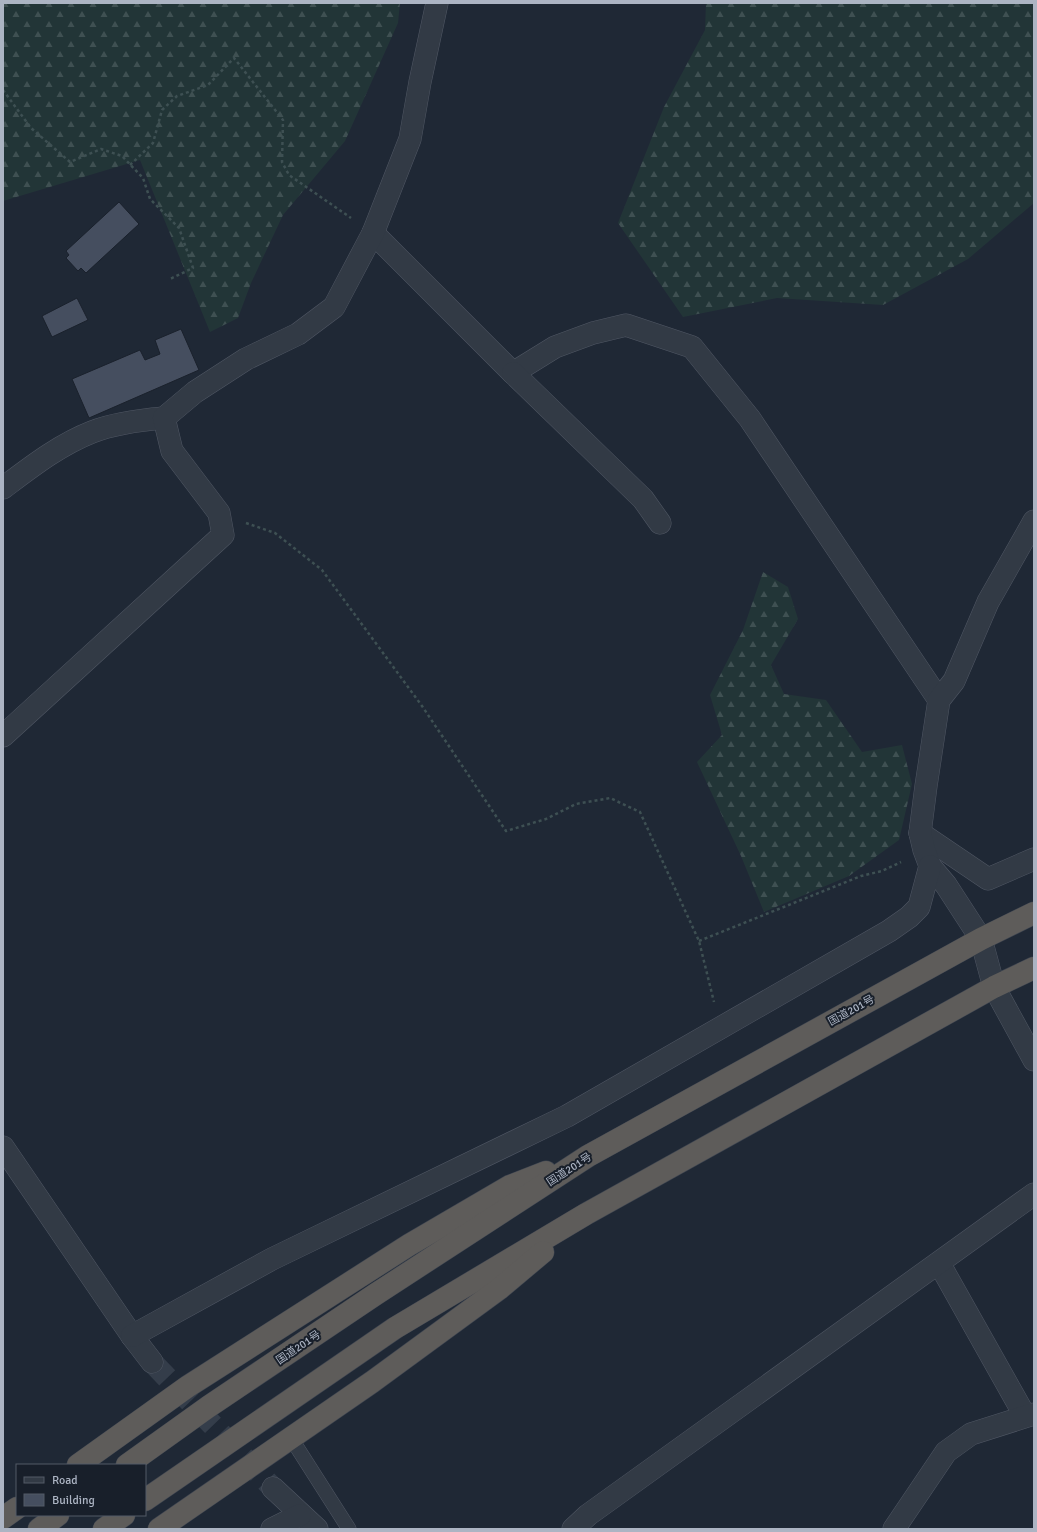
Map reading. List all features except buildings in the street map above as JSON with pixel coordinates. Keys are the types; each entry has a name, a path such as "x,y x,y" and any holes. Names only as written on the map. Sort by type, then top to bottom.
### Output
{"highway":[{"name":"国道201号","path":"128,1464 208,1407 376,1294 588,1156 981,939 1034,913"},
{"path":"146,1499 395,1328 586,1214 994,987 1034,968"},
{"path":"79,1464 188,1387 409,1245 510,1186 588,1156"},
{"path":"159,1529 291,1438 499,1289 586,1214"},
{"path":"3,1518 16,1509"},
{"path":"39,1529 57,1516"},
{"path":"104,1529 123,1516"}],"street":[{"path":"3,488 48,455 92,432 136,420 164,418 196,392 233,367 246,359 298,334 334,307 372,233 410,139 420,82 437,3"},
{"path":"372,233 642,499 660,523"},
{"path":"513,373 555,347 593,333 626,325 692,347 750,419 939,700"},
{"path":"3,736 223,535 219,514 172,451 164,418"},
{"path":"132,1336 272,1259 567,1116 889,931 909,917 919,907 939,700 954,681 988,602 1034,521"},
{"path":"925,850 988,879 1034,859"},
{"path":"925,850 981,939 994,987 1034,1055"},
{"path":"3,1147 132,1336 152,1362"},
{"path":"573,1529 588,1515 1034,1194"},
{"path":"894,1529 946,1452 971,1434 1029,1415 939,1263"},
{"path":"273,1488 300,1515 317,1529"},
{"path":"272,1529 300,1515"}],"lane":[{"path":"291,1438 349,1529"}],"path":[{"path":"130,165 153,143 162,110 177,96 208,85 234,58 283,120 282,162 289,175 372,233"},
{"path":"3,90 31,128 70,162 101,149 122,156 143,178 150,199 178,228 193,268 170,279"},
{"path":"219,514 275,533 322,570 422,706 506,831 546,819 576,804 610,798 640,812 699,942 721,1028"},
{"path":"699,942 861,876 882,871 925,850"}],"green space":[{"path":"3,3 400,3 398,23 345,141 283,215 251,283 238,318 210,332 140,160 3,201"},
{"path":"706,3 1034,3 1034,203 968,259 883,305 777,298 683,317 618,223 664,107 705,30"},
{"path":"763,572 788,587 798,619 771,665 784,694 826,700 862,752 902,745 912,784 899,840 849,876 764,912 741,856 697,762 722,735 710,695 743,630"}],"tunnel":[{"path":"152,1362 273,1488"}]}
